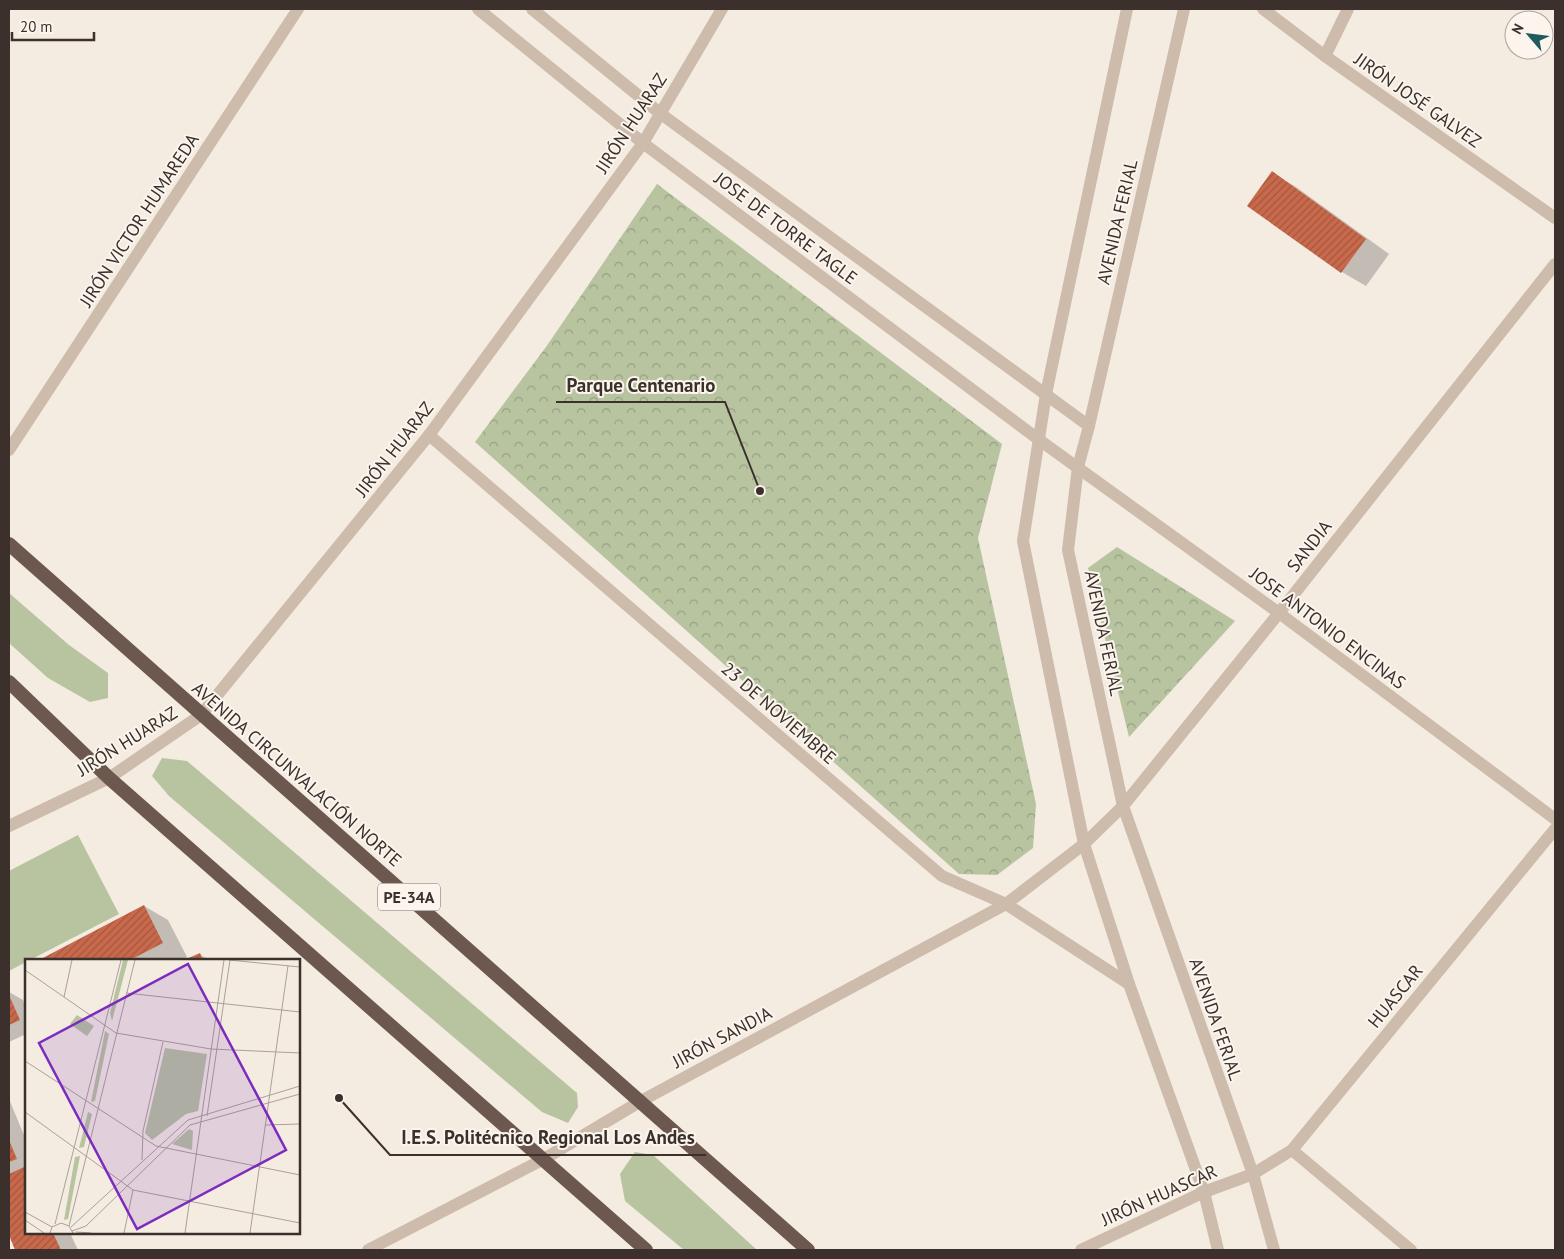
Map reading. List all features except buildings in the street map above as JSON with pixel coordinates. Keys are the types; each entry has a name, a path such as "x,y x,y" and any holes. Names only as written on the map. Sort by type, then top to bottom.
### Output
{"highway":[{"name":"AVENIDA CIRCUNVALACIÓN NORTE","path":"9,544 808,1250"},
{"path":"9,682 109,778 646,1250"}],"street":[{"name":"JIRÓN VICTOR HUMAREDA","path":"9,450 298,9"},
{"name":"JOSE DE TORRE TAGLE","path":"478,9 643,143 1078,467"},
{"name":"JOSE DE TORRE TAGLE","path":"532,9 661,114 1089,426"},
{"name":"JIRÓN HUARAZ","path":"9,826 109,778 201,715 429,434 643,143 722,9"},
{"name":"AVENIDA FERIAL","path":"1127,9 1046,394 1024,541 1084,844 1130,984 1204,1192 1218,1250"},
{"name":"AVENIDA FERIAL","path":"1184,9 1078,467 1068,550 1123,806 1253,1174 1274,1250"},
{"name":"JIRÓN JOSÉ GALVEZ","path":"1263,9 1325,56 1555,218"},
{"path":"1325,56 1348,9"},
{"name":"SANDIA","path":"1084,844 1123,806 1279,613 1555,264"},
{"name":"23 DE NOVIEMBRE","path":"429,434 942,876 1006,904 1130,984"},
{"name":"JOSE ANTONIO ENCINAS","path":"1078,467 1279,613 1555,819"},
{"name":"HUASCAR","path":"1253,1174 1292,1150 1555,829"},
{"name":"JIRÓN SANDIA","path":"368,1250 544,1159 641,1101 1006,904 1084,844"},
{"path":"1292,1150 1411,1250"},
{"name":"JIRÓN HUASCAR","path":"1081,1250 1204,1192 1253,1174"}],"green space":[{"path":"657,184 1002,444 978,538 1036,804 1033,848 997,875 959,874 475,442 546,347"},
{"path":"1117,547 1235,621 1129,737 1088,568"},
{"path":"9,593 69,645 108,673 108,698 90,702 48,678 9,643"},
{"path":"162,758 187,761 577,1093 578,1107 568,1123 542,1112 169,796 152,776"},
{"path":"78,835 119,914 32,959 25,959 25,963 9,971 9,871"},
{"path":"635,1152 653,1155 757,1250 684,1250 625,1201 620,1174"}],"place":[{"name":"Parque Centenario","path":"760,491"},
{"name":"I.E.S. Politécnico Regional Los Andes","path":"339,1098"}]}
